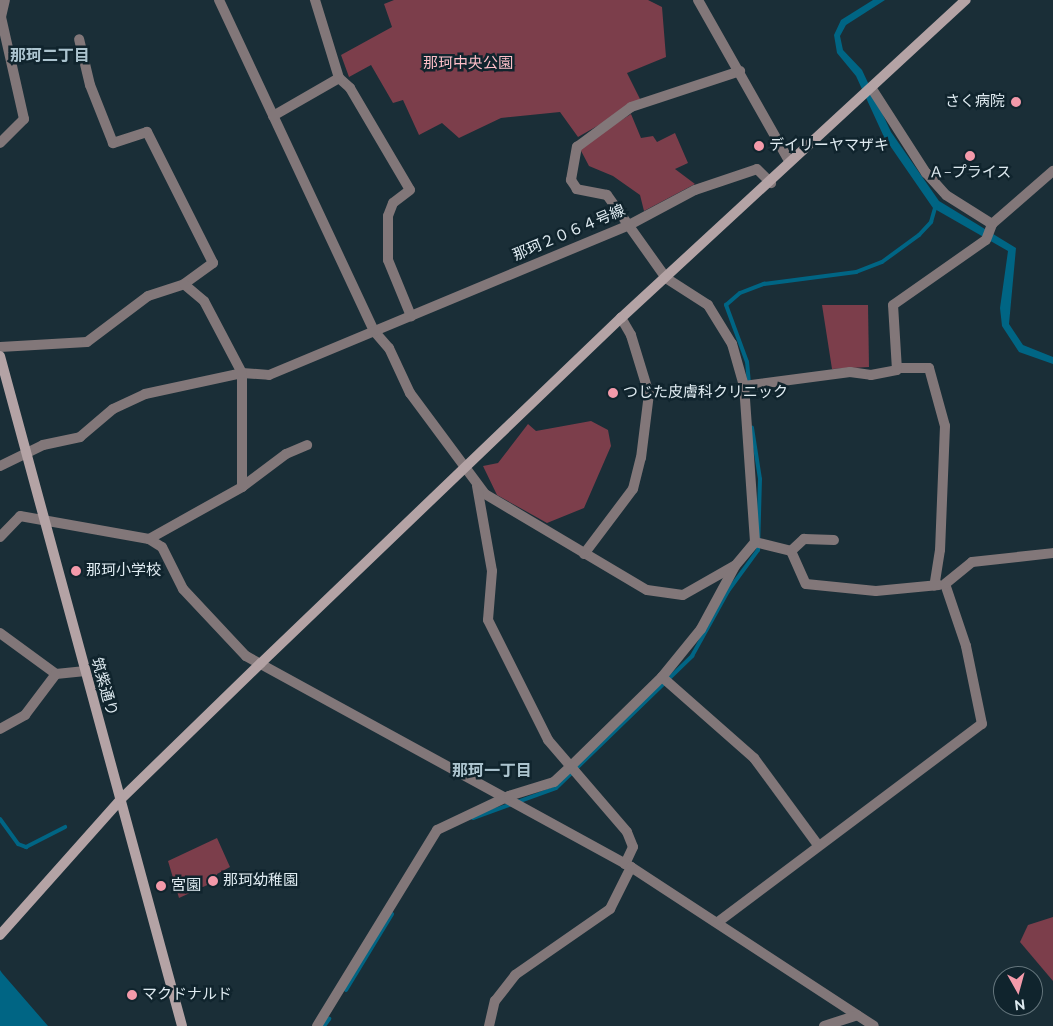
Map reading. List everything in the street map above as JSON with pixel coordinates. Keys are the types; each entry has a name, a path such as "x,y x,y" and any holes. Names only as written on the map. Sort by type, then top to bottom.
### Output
{"street":[{"path":"0,143 24,118 1,17 5,0"},
{"path":"218,0 374,331 389,348 410,393 477,485 584,554 647,590 683,595 735,566"},
{"path":"315,0 339,78 350,88 410,190 393,203 388,216 388,260 411,316"},
{"path":"698,0 740,71 789,161"},
{"path":"0,935 121,800 261,663 620,318 771,183 789,161 872,89 966,0"},
{"path":"0,347 86,342 148,296 184,284 213,258 146,132 113,143 90,85 79,38"},
{"path":"317,1026 437,830 509,796 554,782 662,677 700,629 735,566 755,542 744,386 732,344 708,305 666,278 631,224 607,195 577,189 571,180 577,147 631,107 740,71"},
{"path":"273,116 339,78"},
{"path":"872,89 926,172 946,194 992,224"},
{"name":"那珂２０６４号線","path":"0,466 26,454 80,437 113,409 146,394 242,373 269,375 631,224 695,190 756,169 771,183"},
{"path":"897,368 893,305 986,240 992,224 1053,172"},
{"path":"184,284 204,301 242,373 242,487"},
{"path":"584,554 633,489 641,458 649,394 631,335 620,318"},
{"name":"筑紫通り","path":"0,356 84,671 182,1026"},
{"path":"744,386 850,372 871,376 897,368 929,368 945,426 940,550 934,586"},
{"path":"149,539 242,487 286,454 307,445"},
{"path":"477,485 492,571 488,620 530,710 569,768 627,832 633,846 628,865 610,909 515,975 495,1001 489,1026"},
{"path":"0,537 20,516 149,539 162,547 183,589 226,637 261,663 509,796 628,865 718,922 874,1026"},
{"path":"791,551 804,539 834,540"},
{"path":"755,542 791,551"},
{"path":"791,551 806,584 876,591 945,584 972,562 1053,553"},
{"path":"718,922 983,722 966,646 945,584"},
{"path":"0,633 56,674 84,671"},
{"path":"0,729 25,715 56,674"},
{"path":"662,677 754,758 818,845"},
{"path":"824,1026 856,1015"}],"green space":[{"name":"那珂中央公園","path":"394,0 648,0 662,7 666,57 627,73 641,101 578,137 560,112 501,118 459,138 442,123 419,135 403,100 393,103 371,65 349,77 341,55 392,27 384,4"},
{"path":"631,114 641,138 653,136 657,142 675,133 688,163 675,169 695,184 644,211 640,195 613,176 589,166 579,147"},
{"path":"822,305 868,305 869,367 832,369"},
{"path":"591,421 608,430 611,446 584,508 547,523 497,495 483,466 498,463 528,424 536,431"},
{"path":"217,838 230,867 217,874 216,881 179,898 168,861"},
{"path":"1053,917 1053,981 1043,969 1043,966 1040,966 1020,942 1028,925"}],"water":[{"path":"873,0 885,0 846,25 840,36 843,50 862,70 891,132 939,201 1016,248 1009,324 1023,345 1053,357 1053,364 1019,352 1002,326 1000,308 1008,251 933,208 884,137 856,76 837,53 834,35 841,20"},
{"path":"0,970 2,973 48,1026 0,1026"}],"waterway":[{"path":"749,384 747,362 726,305 740,293 764,284 856,272 882,262 919,235 931,222 936,204"},
{"path":"473,818 556,788 692,656 728,591 758,550 760,479 752,428"},
{"path":"0,819 18,844 26,847 65,827"},
{"path":"346,990 392,914"},
{"path":"324,1026 329,1019"}],"place":[{"name":"さく病院","path":"1016,102"},
{"name":"デイリーヤマザキ","path":"759,146"},
{"name":"Ａ−プライス","path":"970,156"},
{"name":"つじた皮膚科クリニック","path":"613,393"},
{"name":"那珂小学校","path":"76,571"},
{"name":"那珂幼稚園","path":"213,881"},
{"name":"宮園","path":"161,886"},
{"name":"マクドナルド","path":"132,995"}],"district":[{"name":"那珂二丁目","path":"50,56"},
{"name":"那珂一丁目","path":"492,771"}]}
